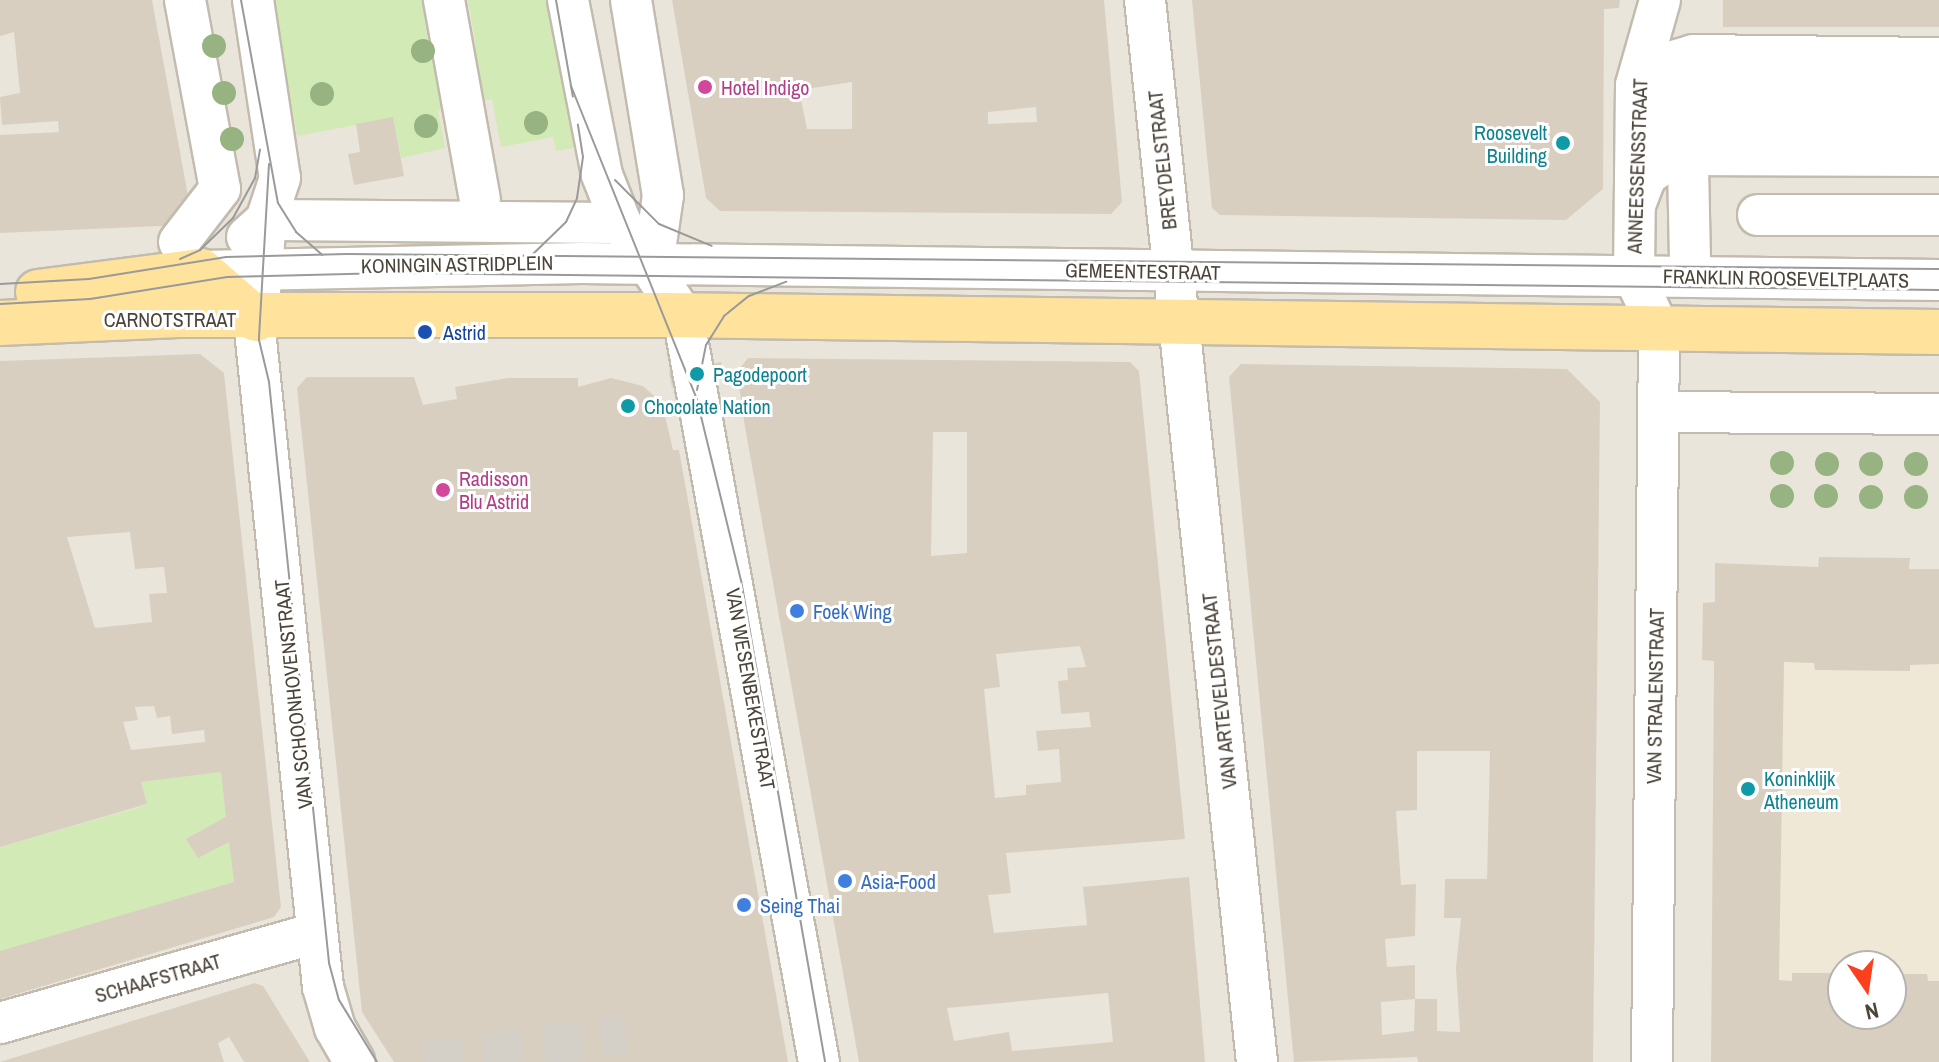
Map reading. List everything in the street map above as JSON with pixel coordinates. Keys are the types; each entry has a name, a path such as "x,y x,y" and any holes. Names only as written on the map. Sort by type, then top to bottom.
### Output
{"main road":[{"name":"CARNOTSTRAAT","path":"0,294 115,286 190,256 256,319"},
{"name":"CARNOTSTRAAT","path":"0,323 178,315 256,319"},
{"path":"256,319 683,316 1939,332"}],"street":[{"path":"185,0 220,189 190,256"},
{"path":"253,0 280,159 280,178 266,220 256,319"},
{"path":"444,0 480,200"},
{"path":"568,0 593,143 621,223 653,264 683,316"},
{"path":"631,0 663,195 653,264"},
{"name":"BREYDELSTRAAT","path":"1145,0 1180,320"},
{"name":"ANNEESSENSSTRAAT","path":"1659,329 1634,276 1657,198 1660,0"},
{"path":"1657,198 1647,78 1675,57 1939,58"},
{"path":"1657,198 1646,110 1675,90 1939,91"},
{"path":"1657,198 1646,143 1675,123 1939,123"},
{"path":"1734,249 1657,198 1646,176 1675,155 1939,156"},
{"path":"1657,198 1688,165"},
{"path":"1758,215 1939,215"},
{"path":"190,256 266,220 621,223"},
{"name":"KONINGIN ASTRIDPLEIN","path":"190,256 261,265 653,264"},
{"name":"GEMEENTESTRAAT","path":"653,264 1634,276"},
{"name":"FRANKLIN ROOSEVELTPLAATS","path":"1634,276 1939,280"},
{"name":"VAN WESENBEKESTRAAT","path":"683,316 819,1062"},
{"name":"VAN SCHOONHOVENSTRAAT","path":"256,319 316,933 328,1009 355,1062"},
{"name":"VAN ARTEVELDESTRAAT","path":"1180,320 1257,1062"},
{"name":"VAN STRALENSTRAAT","path":"1652,1062 1659,329"},
{"path":"1658,412 1939,414"},
{"name":"SCHAAFSTRAAT","path":"0,1023 316,933"}],"shaded area":[{"path":"0,0 1939,0 1939,1062 0,1062"},
{"path":"1819,557 1910,558 1910,569 1939,569 1939,1062 1711,1062 1714,661 1702,660 1703,603 1715,602 1715,563 1818,567"}],"green space":[{"path":"273,0 436,0 455,107 438,111 445,148 401,158 393,118 297,136"},
{"path":"468,0 547,0 574,148 556,151 553,137 501,147 492,99 476,103 465,49 476,46"},
{"path":"221,772 234,882 0,951 0,847 147,805 141,782"}],"building":[{"path":"0,0 152,0 191,212 182,225 0,233 0,135 59,132 58,121 2,125 0,97 20,93 14,32 0,36"},
{"path":"672,0 1104,0 1122,202 1111,214 720,211 706,198","holes":["852,82 852,129 807,129 799,90","1036,107 1037,122 988,124 988,112"]},
{"path":"1192,0 1620,0 1619,8 1604,9 1603,189 1566,220 1220,215 1212,208"},
{"path":"1723,0 1939,0 1939,27 1723,27"},
{"path":"393,117 404,176 354,185 348,154 360,152 356,124"},
{"path":"200,354 224,373 281,907 274,917 0,999 0,951 234,882 229,842 198,858 186,839 226,817 221,772 141,782 147,804 0,847 0,361","holes":["130,532 135,569 164,567 167,593 149,594 152,622 95,628 67,537","154,706 157,718 170,716 172,734 204,730 205,742 131,750 123,722 138,720 135,707"]},
{"path":"748,358 1130,362 1139,371 1185,839 1006,853 1011,893 988,895 994,933 1087,925 1083,887 1189,877 1205,1062 859,1062 737,372","holes":["933,432 967,432 967,553 931,556","1080,646 1086,667 1067,668 1068,680 1058,681 1061,714 1089,712 1091,727 1036,731 1038,751 1059,749 1061,782 1026,785 1026,795 995,798 984,689 1000,687 996,654","1108,993 1113,1042 1012,1051 1009,1032 954,1041 947,1008"]},
{"name":"Pagodepoort","path":"721,362 724,377 672,387 669,372"},
{"path":"1241,364 1567,369 1600,402 1593,1062 1418,1062 1417,1057 1294,1062 1229,377","holes":["1417,751 1490,751 1487,879 1445,879 1444,918 1461,918 1456,968 1460,1032 1437,1031 1437,999 1415,999 1415,965 1387,967 1385,939 1415,936 1416,884 1401,885 1396,811 1417,810","1415,999 1414,1031 1382,1035 1381,1002"]},
{"path":"307,377 414,377 423,405 457,399 455,387 508,378 578,378 578,387 611,378 643,386 662,403 673,450 679,450 788,1062 394,1062 362,1012 297,388"},
{"name":"Koninklijk Atheneum","path":"1819,557 1910,558 1909,569 1939,569 1939,664 1910,665 1910,671 1815,670 1814,663 1784,662 1779,980 1792,981 1792,973 1827,973 1827,1030 1907,1030 1907,974 1927,974 1928,981 1939,981 1939,1062 1711,1062 1714,661 1702,660 1703,603 1715,602 1715,563 1818,567"},
{"path":"255,983 263,986 310,1062 244,1062 229,1037 218,1043 224,1062 0,1062"}],"tunnel":[{"path":"424,1062 625,1035"}],"tram line":[{"path":"241,0 278,203 296,232 322,255"},
{"path":"556,0 573,97"},
{"path":"571,86 697,400 741,580 825,1062"},
{"path":"533,254 566,222 577,198 583,157 578,124"},
{"path":"180,259 200,250 233,218 255,178 260,149"},
{"path":"269,164 259,340 269,382 329,963 339,1000 377,1062"},
{"path":"615,180 659,224 712,246"},
{"path":"0,284 89,279 226,257 347,254 1939,269"},
{"path":"0,304 90,299 227,277 388,273 1939,290"},
{"path":"697,390 706,345 724,316 749,296 786,282"}],"place":[{"name":"Hotel Indigo","path":"705,87"},
{"name":"Roosevelt Building","path":"1563,143"},
{"name":"Astrid","path":"425,332"},
{"name":"Pagodepoort","path":"697,374"},
{"name":"Chocolate Nation","path":"628,406"},
{"name":"Radisson Blu Astrid","path":"443,490"},
{"name":"Foek Wing","path":"797,611"},
{"name":"Koninklijk Atheneum","path":"1748,789"},
{"name":"Asia-Food","path":"845,881"},
{"name":"Seing Thai","path":"744,905"}]}
